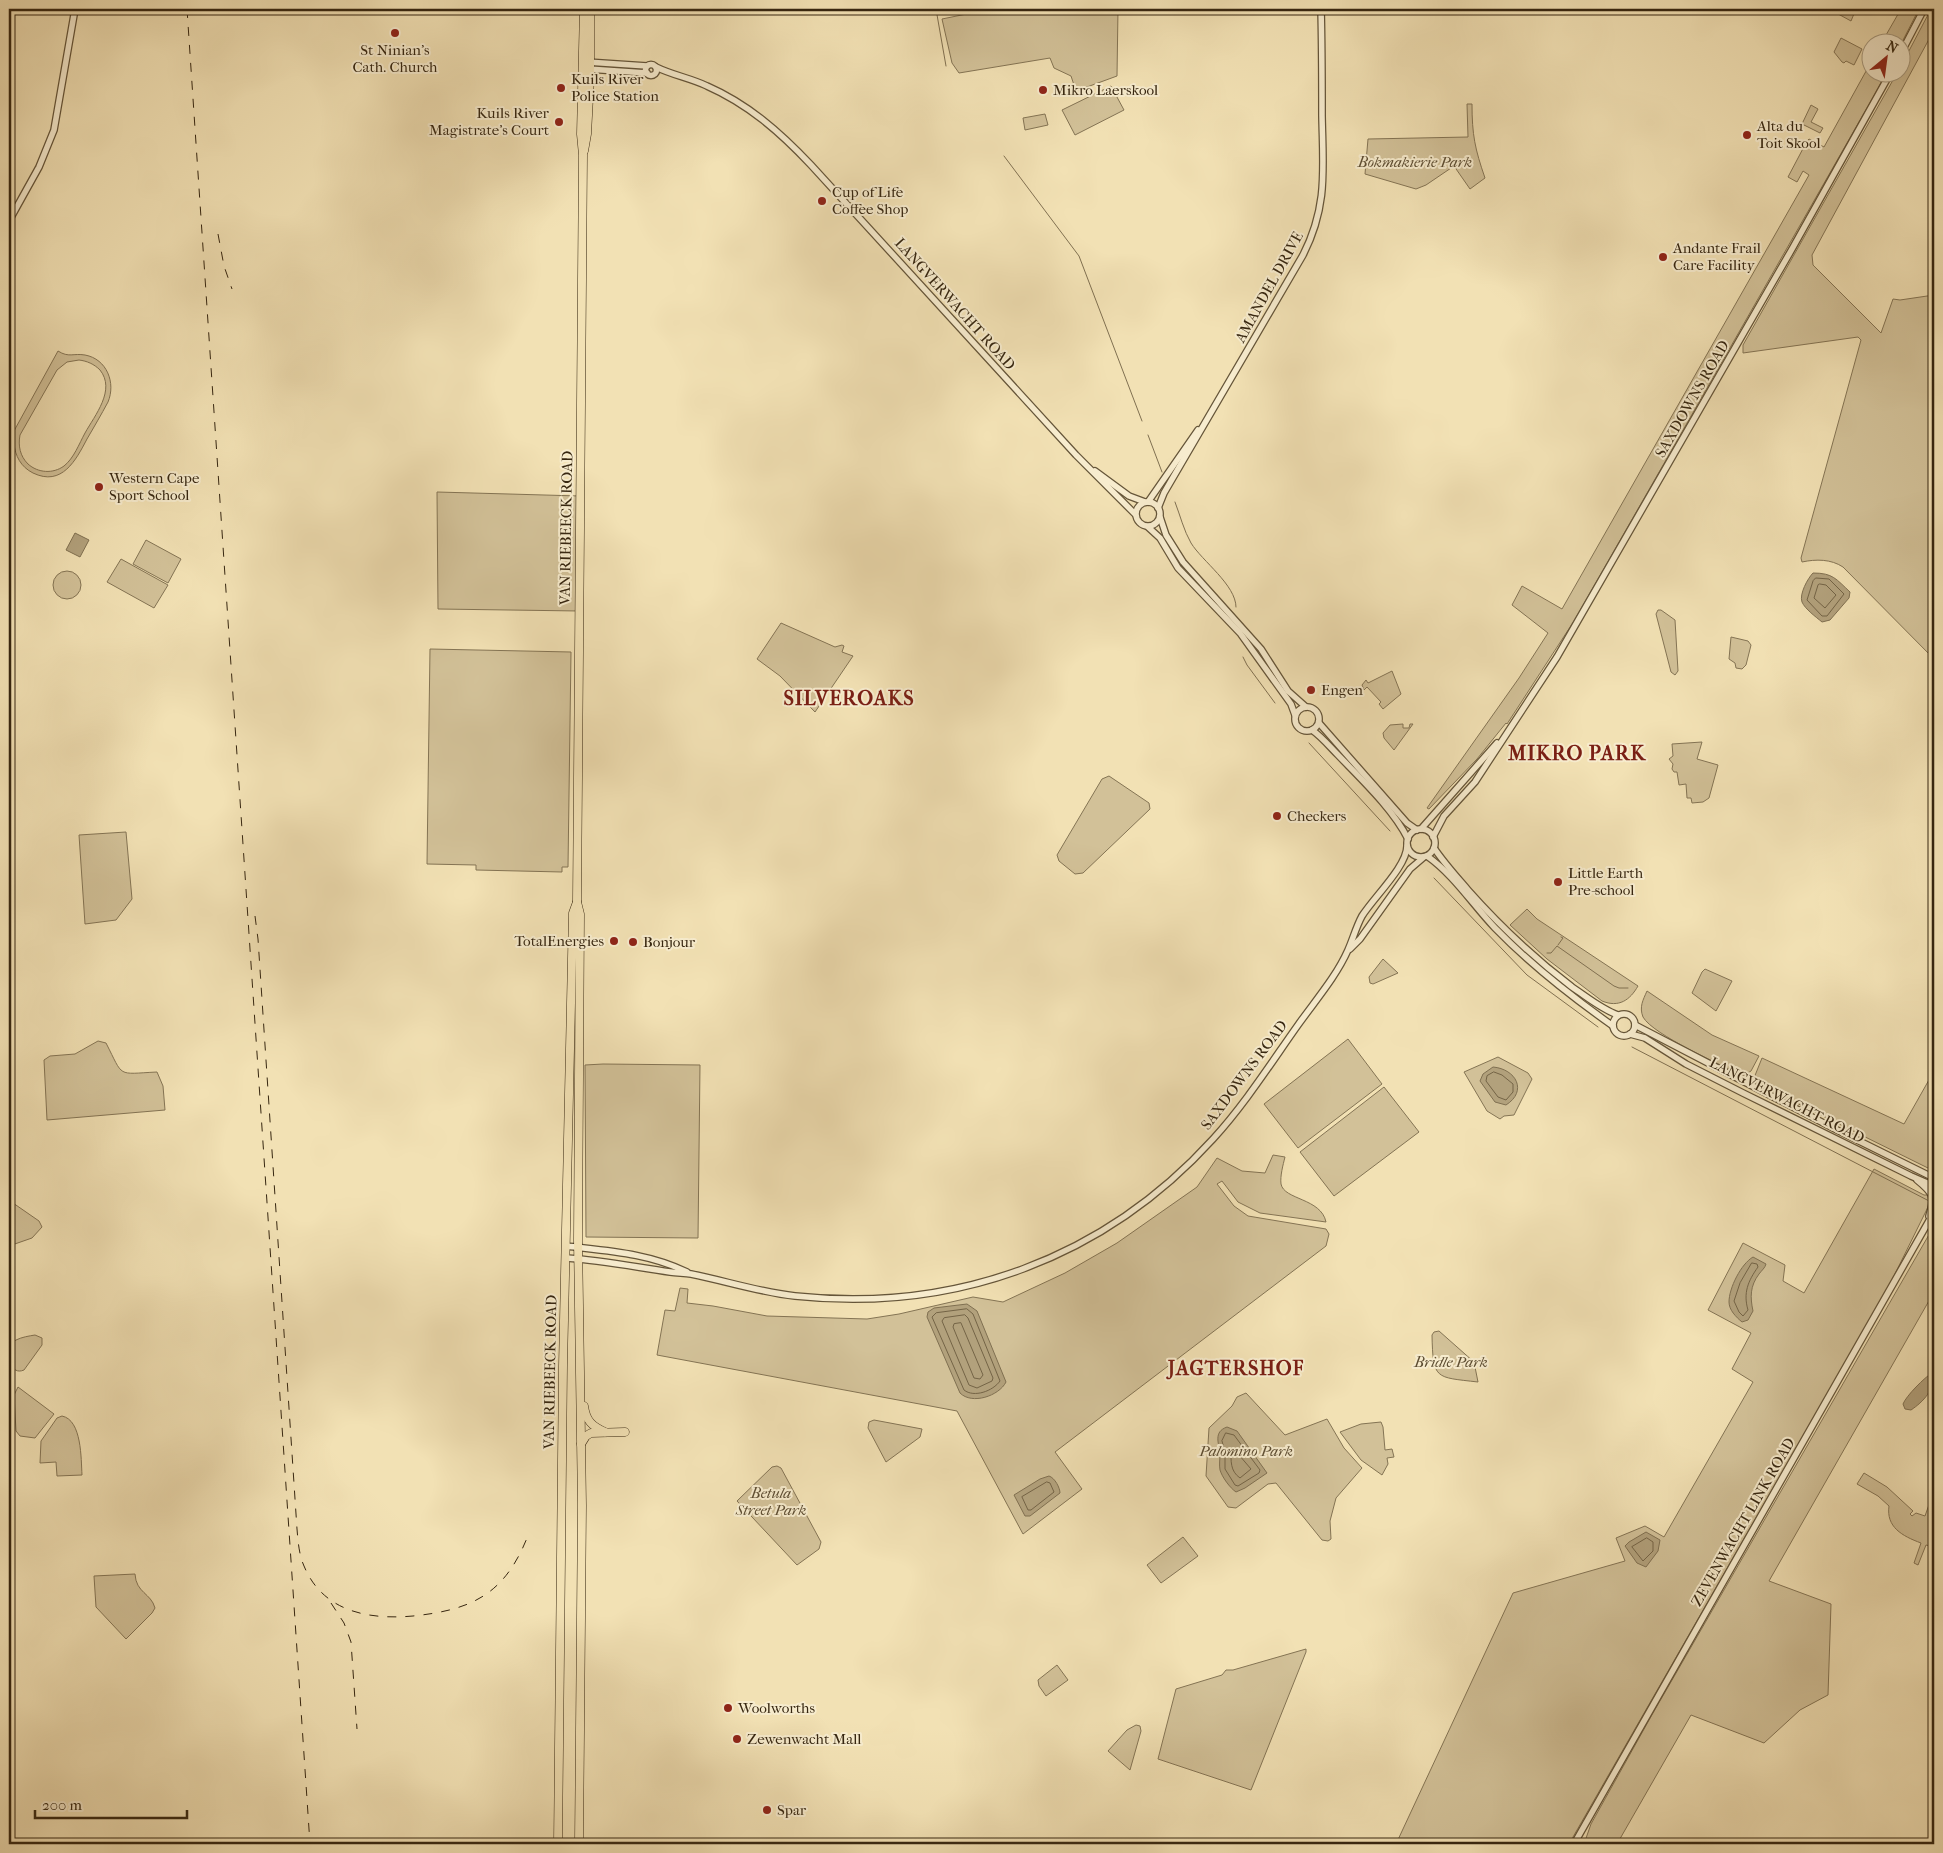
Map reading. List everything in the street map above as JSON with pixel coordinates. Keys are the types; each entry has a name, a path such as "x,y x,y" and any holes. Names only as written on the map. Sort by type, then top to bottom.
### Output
{"main road":[{"name":"VAN RIEBEECK ROAD","path":"584,9 587,66"},
{"name":"VAN RIEBEECK ROAD","path":"578,1844 582,1505 578,1259 580,914 578,902 583,155 581,134 590,9"},
{"name":"VAN RIEBEECK ROAD","path":"558,1844 566,1246 573,913 578,902"},
{"path":"580,1379 586,1417 594,1427 605,1432"},
{"path":"581,1444 588,1434 625,1432"}],"street":[{"path":"9,221 39,167 54,130 75,9"},
{"name":"AMANDEL DRIVE","path":"1158,508 1164,493 1303,255 1315,229 1321,208 1324,176 1321,9"},
{"path":"1910,36 1924,9"},
{"path":"652,65 656,70 651,76 646,73 587,66 652,65"},
{"path":"646,73 648,66"},
{"name":"LANGVERWACHT ROAD","path":"656,70 705,85 728,96 770,125 817,172 1086,466 1135,514"},
{"name":"SAXDOWNS ROAD","path":"1433,837 1444,816 1475,782 1506,732 1557,657 1815,210 1885,82"},
{"name":"AMANDEL DRIVE","path":"1146,502 1208,419"},
{"name":"LANGVERWACHT ROAD","path":"1086,466 1129,496 1146,502"},
{"path":"1319,723 1312,730 1306,732 1300,730 1296,725 1291,704 1240,632 1178,568 1160,538 1148,527 1138,522 1135,514 1137,508 1146,502 1154,504 1158,508 1166,534 1183,562 1261,649 1288,691 1306,706 1316,711 1319,723 1406,823 1419,830 1428,832 1433,837 1434,848 1449,868 1513,938 1576,990 1602,1008 1618,1015"},
{"path":"1148,527 1156,524 1160,517"},
{"path":"1295,715 1306,706"},
{"path":"1312,730 1378,799 1401,826 1408,839"},
{"name":"SAXDOWNS ROAD","path":"1419,830 1506,732"},
{"path":"1419,830 1412,833 1408,839 1407,846 1414,855 1426,856 1441,866 1480,912 1513,946 1539,969 1613,1026 1619,1035 1630,1034 1635,1025 1633,1018 1623,1013 1618,1015 1613,1021 1613,1026"},
{"name":"SAXDOWNS ROAD","path":"566,1258 689,1273 754,1290 840,1300 914,1296 958,1288 1004,1276 1045,1261 1088,1239 1127,1215 1168,1183 1190,1162 1232,1115 1326,985 1348,950 1362,917 1406,857 1407,846"},
{"path":"1426,856 1434,848"},
{"name":"SAXDOWNS ROAD","path":"1348,950 1360,938 1410,869 1426,856"},
{"name":"LANGVERWACHT ROAD","path":"1635,1025 1834,1129 1934,1178"},
{"name":"LANGVERWACHT ROAD","path":"1630,1034 1645,1038 1686,1064 1934,1186"},
{"path":"1911,1176 1928,1190 1932,1196 1933,1200 1928,1223"},
{"name":"ZEVENWACHT LINK ROAD","path":"1574,1844 1934,1212"},
{"name":"SAXDOWNS ROAD","path":"566,1246 611,1250 645,1256 669,1263 689,1273"}],"green space":[{"path":"991,9 1118,9 1117,76 1076,91 1071,76 1054,68 1050,58 959,73 952,63 942,19"},
{"path":"1829,9 1856,9 1851,21"},
{"path":"1901,9 1919,9 1907,32 1888,32"},
{"path":"1931,9 1934,9 1934,30 1910,74 1910,49"},
{"path":"1841,38 1860,48 1860,53 1854,65 1846,61 1842,62 1834,52"},
{"path":"1860,82 1881,82 1574,621 1507,724 1477,759 1429,809 1427,808 1519,678 1548,633 1512,605 1522,586 1562,609 1809,175 1803,171 1797,182 1788,177 1807,141 1809,139 1824,147"},
{"path":"1892,82 1906,82 1812,255 1813,265 1881,333 1893,299 1900,300 1934,295 1934,659 1843,567 1834,562 1823,560 1802,562 1801,558 1861,340 1858,337 1743,353 1743,345"},
{"path":"1111,86 1124,110 1075,135 1062,110"},
{"name":"Bokmakierie Park","path":"1467,104 1472,104 1475,142 1485,178 1470,189 1454,166 1426,185 1416,189 1365,174 1368,139 1468,137"},
{"path":"1811,105 1818,109 1811,122 1823,128 1820,133 1802,124"},
{"path":"1045,114 1048,125 1025,130 1023,118"},
{"path":"58,351 68,355 93,357 104,367 108,373 111,387 108,402 78,455 67,469 52,477 29,471 17,457 14,443 9,440","holes":["79,360 90,363 100,370 106,386 105,394 68,463 60,469 41,471 25,461 21,454 20,435 57,370 67,362"]},
{"path":"437,492 580,496 579,611 438,609"},
{"path":"146,540 181,559 168,583 133,564"},
{"path":"121,559 168,585 154,608 107,582"},
{"path":"67,571 77,575 81,585 77,595 67,599 57,595 53,585 57,575"},
{"path":"1658,610 1661,610 1675,620 1678,671 1675,675 1671,672 1656,614"},
{"path":"781,623 835,647 842,645 844,646 842,652 853,656 815,712 780,676 757,659"},
{"path":"1731,637 1748,641 1751,645 1746,665 1742,669 1736,668 1735,663 1729,659"},
{"path":"430,649 571,652 568,867 562,867 562,872 476,870 476,865 427,864"},
{"path":"1392,671 1401,694 1383,709 1379,704 1381,702 1367,687 1364,690 1362,685 1366,680 1368,683"},
{"path":"1403,724 1403,728 1409,728 1410,724 1413,724 1394,750 1384,738 1383,733 1390,725"},
{"path":"1702,742 1697,759 1718,765 1709,798 1703,802 1692,803 1691,798 1687,798 1686,784 1679,785 1677,772 1674,772 1672,769 1673,764 1669,759 1673,756 1672,744"},
{"path":"1109,776 1149,803 1150,809 1083,873 1075,874 1059,861 1057,855 1102,779"},
{"path":"126,832 132,899 116,920 85,924 79,835"},
{"path":"1527,909 1537,919 1638,986 1635,991 1628,999 1619,1003 1614,1004 1602,1001 1547,959 1510,925"},
{"path":"1383,959 1398,973 1373,984 1370,983 1369,977"},
{"path":"1705,969 1732,981 1716,1011 1692,993"},
{"path":"1647,991 1712,1035 1759,1056 1751,1071 1743,1076 1673,1041 1649,1024 1643,1017 1641,1010"},
{"path":"1348,1039 1382,1084 1298,1148 1264,1104"},
{"path":"98,1041 106,1043 119,1068 123,1071 128,1073 157,1072 163,1086 165,1110 47,1120 44,1060 50,1056 75,1054"},
{"path":"1498,1057 1528,1073 1532,1079 1514,1115 1504,1116 1500,1119 1487,1111 1464,1072"},
{"path":"1762,1058 1904,1124 1934,1071 1934,1171 1754,1082"},
{"path":"585,1065 700,1065 698,1238 586,1237"},
{"path":"1384,1087 1419,1132 1334,1196 1300,1152"},
{"path":"1273,1155 1285,1157 1281,1178 1281,1184 1284,1189 1317,1208 1323,1214 1326,1222 1260,1213 1238,1202 1222,1181 1217,1184 1234,1206 1248,1216 1326,1229 1329,1234 1326,1246 1055,1452 1082,1489 1023,1534 957,1411 657,1355 665,1310 675,1311 680,1288 688,1289 687,1303 767,1316 867,1319 899,1314 973,1297 1003,1302 1065,1273 1117,1243 1197,1187 1217,1158 1242,1171 1265,1173"},
{"path":"1874,1169 1924,1195 1929,1195 1929,1205 1890,1284 1569,1844 1396,1844 1513,1593 1625,1561 1616,1538 1645,1526 1664,1537 1753,1382 1732,1369 1751,1333 1708,1310 1743,1243 1785,1265 1783,1281 1804,1293"},
{"path":"9,1203 13,1203 39,1221 42,1227 32,1238 9,1246"},
{"path":"1934,1226 1934,1292 1769,1581 1831,1604 1828,1695 1800,1710 1764,1743 1691,1715 1617,1844 1584,1844 1591,1824 1653,1713"},
{"name":"Bridle Park","path":"1439,1331 1474,1362 1478,1382 1453,1379 1439,1374 1432,1350 1432,1335 1434,1332"},
{"path":"35,1335 42,1338 42,1345 24,1370 14,1369 9,1354 13,1344 18,1339"},
{"path":"18,1387 54,1414 35,1438 20,1436 16,1431 14,1395"},
{"name":"Palomino Park","path":"1246,1393 1285,1435 1327,1419 1344,1448 1362,1468 1336,1498 1330,1521 1331,1539 1328,1541 1322,1540 1276,1483 1268,1484 1236,1508 1228,1507 1206,1476 1209,1428 1232,1406 1237,1397"},
{"path":"62,1416 69,1419 77,1432 81,1450 82,1475 57,1476 56,1462 40,1463 41,1441 57,1418"},
{"path":"874,1420 922,1429 920,1437 886,1462 868,1428 869,1422"},
{"path":"1381,1422 1385,1450 1392,1449 1394,1457 1387,1458 1388,1464 1382,1475 1361,1460 1340,1432 1361,1424"},
{"name":"Betula Street Park","path":"777,1466 781,1468 821,1542 819,1549 797,1565 737,1501 772,1467"},
{"path":"1864,1473 1887,1487 1913,1511 1910,1514 1912,1516 1916,1513 1925,1516 1931,1499 1934,1500 1929,1518 1934,1520 1934,1547 1926,1545 1918,1565 1914,1563 1921,1543 1897,1530 1890,1520 1889,1506 1878,1496 1857,1484"},
{"path":"1183,1537 1198,1556 1161,1583 1147,1565"},
{"path":"135,1574 138,1585 155,1608 126,1639 96,1607 94,1576"},
{"path":"1306,1649 1251,1790 1158,1759 1176,1689 1222,1675 1226,1670 1233,1670"},
{"path":"1057,1665 1068,1680 1046,1696 1039,1686 1038,1680"},
{"path":"1136,1725 1140,1726 1141,1731 1130,1770 1108,1751 1127,1730"}],"water":[{"path":"75,533 89,540 80,557 66,550"},
{"path":"1813,573 1830,576 1850,592 1849,598 1830,620 1822,622 1803,605 1801,599 1803,591"},
{"path":"1493,1067 1508,1072 1513,1076 1518,1087 1513,1099 1506,1105 1495,1102 1480,1081 1483,1074"},
{"path":"1753,1257 1766,1264 1752,1287 1753,1311 1748,1320 1742,1322 1730,1308 1730,1296 1733,1283 1740,1271"},
{"path":"967,1304 977,1311 1006,1382 998,1391 985,1397 971,1398 965,1397 960,1393 927,1317 928,1312 934,1308"},
{"path":"1932,1373 1933,1379 1928,1394 1911,1410 1905,1409 1903,1404 1908,1396"},
{"path":"1227,1427 1237,1431 1267,1473 1236,1492 1224,1479 1220,1468 1218,1435"},
{"path":"1049,1476 1057,1483 1060,1493 1030,1516 1025,1516 1014,1495 1040,1479"},
{"path":"1646,1532 1660,1540 1658,1551 1646,1567 1637,1563 1625,1546"}],"waterway":[{"path":"936,9 946,66"},
{"path":"1004,156 1079,256 1142,421"},
{"path":"1148,435 1162,472"},
{"path":"1175,502 1191,543 1231,590 1236,607"},
{"path":"1243,657 1275,703"},
{"path":"1309,743 1390,831"},
{"path":"1434,878 1527,975 1598,1027"},
{"path":"1558,945 1563,938 1561,937"},
{"path":"1547,953 1551,953 1557,946 1614,986 1628,988"},
{"path":"1632,1047 1931,1202"}],"railway":[{"path":"187,9 310,1844"},
{"path":"218,234 224,266 232,289"},
{"path":"255,916 297,1529 300,1553 304,1566 312,1582 323,1594 349,1610 380,1616 413,1616 452,1609 468,1604 483,1596 508,1573 527,1538"},
{"path":"331,1603 344,1623 351,1642 357,1729"}],"place":[{"name":"St Ninian's Cath. Church","path":"395,33"},
{"name":"Kuils River Police Station","path":"561,88"},
{"name":"Mikro Laerskool","path":"1043,90"},
{"name":"Kuils River Magistrate's Court","path":"559,122"},
{"name":"Alta du Toit Skool","path":"1747,135"},
{"name":"Cup of Life Coffee Shop","path":"822,201"},
{"name":"Andante Frail Care Facility","path":"1663,257"},
{"name":"Western Cape Sport School","path":"99,487"},
{"name":"Engen","path":"1311,690"},
{"name":"Checkers","path":"1277,816"},
{"name":"Little Earth Pre-school","path":"1558,882"},
{"name":"TotalEnergies","path":"614,941"},
{"name":"Bonjour","path":"633,942"},
{"name":"Woolworths","path":"728,1708"},
{"name":"Zewenwacht Mall","path":"737,1739"},
{"name":"Spar","path":"767,1810"}],"district":[{"name":"SILVEROAKS","path":"849,698"},
{"name":"MIKRO PARK","path":"1577,753"},
{"name":"JAGTERSHOF","path":"1236,1368"}]}
